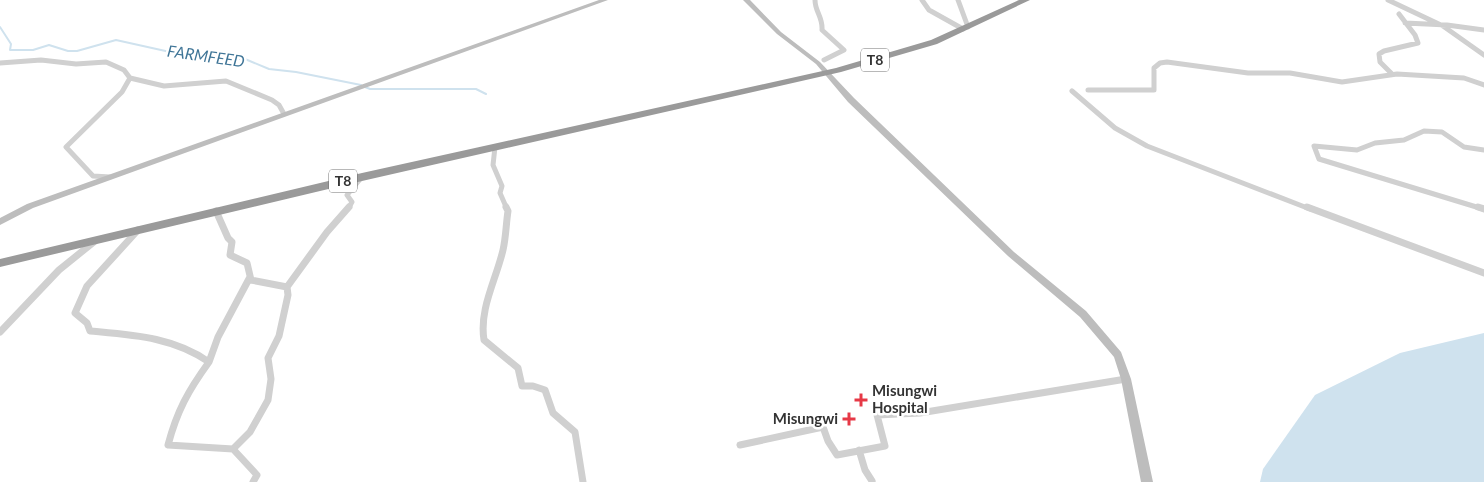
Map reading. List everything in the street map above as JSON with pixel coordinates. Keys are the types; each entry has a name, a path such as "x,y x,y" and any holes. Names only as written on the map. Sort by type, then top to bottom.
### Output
{"highway":[{"name":"T8","path":"0,263 362,177 827,73 934,42 1026,0"}],"street":[{"path":"1,221 30,206 606,0"},
{"path":"746,0 779,33 818,63 840,84 852,100 1011,254 1083,314 1118,355 1126,379 1145,479"},
{"path":"815,0 815,10 820,14 822,30 844,50 824,60"},
{"path":"922,0 929,10 966,28"},
{"path":"958,0 966,28"},
{"path":"1388,0 1443,26 1484,55"},
{"path":"1392,74 1380,62 1379,54 1390,49 1417,44 1415,36 1399,14"},
{"path":"1405,23 1484,30"},
{"path":"0,63 41,60 76,64 106,62 124,70 130,78 153,86 223,81 234,83 251,93 271,98 278,104 284,114"},
{"path":"1088,90 1154,90 1154,68 1160,63 1167,62 1248,73 1290,73 1342,82 1392,74 1464,78 1484,85"},
{"path":"111,177 93,176 66,147 122,92 130,78"},
{"path":"1072,91 1115,128 1147,146 1211,172 1484,273"},
{"path":"1484,150 1464,147 1442,132 1424,131 1404,140 1375,143 1357,150 1314,146 1319,159 1484,209"},
{"path":"495,148 493,164 502,186 500,194 508,211 503,250 491,284 482,328 484,340 518,368 522,386 533,386 545,390 554,413 575,432 583,482"},
{"path":"234,449 250,432 268,400 271,379 268,358 279,336 288,295 287,287 327,232 346,212 352,202 347,195 362,177"},
{"path":"216,211 228,238 232,242 230,254 247,263 251,280 287,287"},
{"path":"138,230 87,286 75,313 87,324 90,331 171,340 199,354 209,362"},
{"path":"0,332 60,270 96,240"},
{"path":"250,277 218,337 209,362 193,384 178,411 168,445 234,449 257,475 253,482"},
{"path":"740,445 823,427 828,441 837,455 885,446 877,415 920,412 1126,379"},
{"path":"859,450 865,470 872,481"}],"water":[{"path":"1484,333 1484,482 1260,482 1263,469 1315,395 1400,353"}],"waterway":[{"name":"FARMFEED","path":"0,27 11,44 10,50 33,50 49,45 68,51 77,51 116,40 197,58 245,59 269,69 296,72 361,85"},
{"name":"FARMFEED","path":"365,87 370,89 476,89 486,94"}],"place":[{"name":"Misungwi Hospital","path":"861,400"},
{"name":"Misungwi","path":"849,419"}]}
